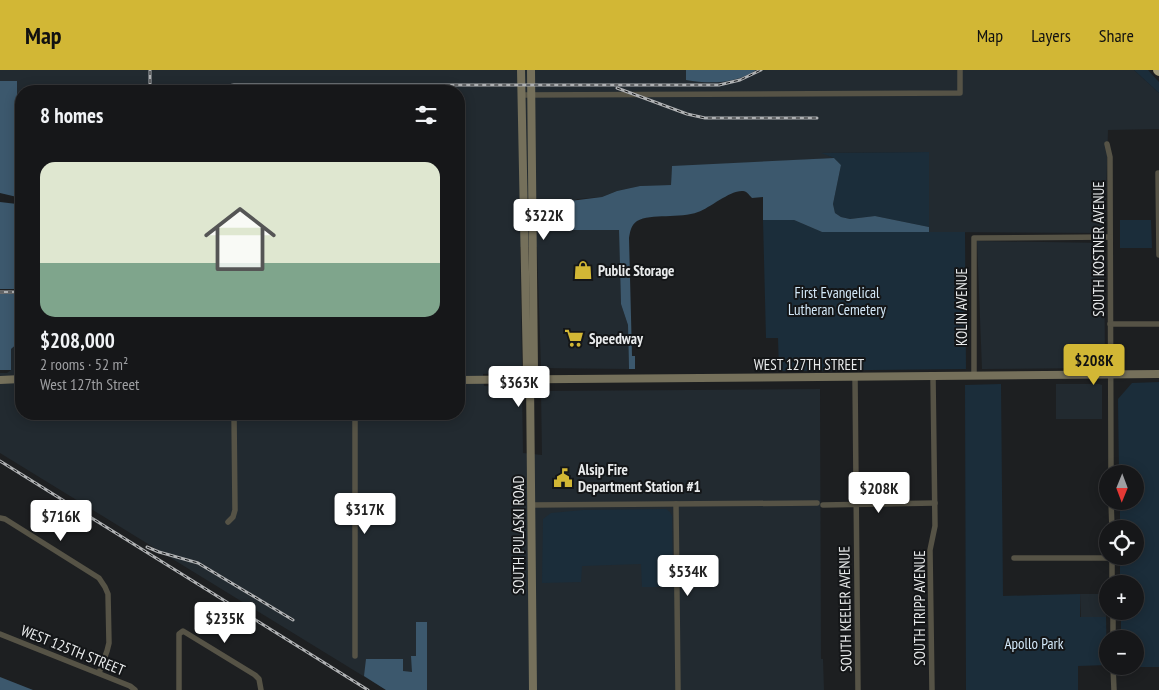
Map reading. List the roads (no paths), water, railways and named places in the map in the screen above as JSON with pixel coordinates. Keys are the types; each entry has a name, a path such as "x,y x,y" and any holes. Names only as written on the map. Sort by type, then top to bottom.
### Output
{"main road":[{"name":"SOUTH PULASKI ROAD","path":"521,70 527,372 530,380 533,690"},
{"name":"SOUTH PULASKI ROAD","path":"530,380 534,372 531,70"},
{"name":"WEST 127TH STREET","path":"465,380 1159,374"},
{"path":"0,380 15,380"}],"street":[{"path":"521,95 960,93 960,70"},
{"name":"SOUTH KOSTNER AVENUE","path":"1107,144 1110,157 1111,465"},
{"path":"1158,173 1159,255"},
{"name":"KOLIN AVENUE","path":"974,376 974,238 1110,237"},
{"path":"1110,324 1159,324"},
{"name":"SOUTH TRIPP AVENUE","path":"932,690 930,550 935,526 933,377"},
{"name":"SOUTH KEELER AVENUE","path":"855,378 858,690"},
{"path":"228,522 235,510 234,420"},
{"path":"355,420 355,656"},
{"path":"676,504 678,690"},
{"path":"532,505 935,504"},
{"path":"0,518 5,519 99,578 105,587 108,594 109,646 99,673"},
{"path":"1014,558 1099,557"},
{"path":"179,690 179,634 180,631 185,631 255,675 259,679 261,690"},
{"name":"WEST 125TH STREET","path":"0,634 99,673 135,690"},
{"path":"1113,675 1114,690"}],"railway":[{"path":"150,70 150,85"},
{"path":"465,85 719,85 740,80 761,70"},
{"path":"234,85 465,85"},
{"path":"617,88 687,114 705,118 817,118"},
{"path":"0,292 15,292"},
{"path":"0,461 368,690"},
{"path":"147,547 198,563 293,620"}],"place":[{"name":"Public Storage","path":"583,270"},
{"name":"Speedway","path":"574,338"},
{"name":"Alsip Fire Department Station #1","path":"563,478"}],"park label":[{"name":"First Evangelical Lutheran Cemetery","path":"837,300"},
{"name":"Apollo Park","path":"1034,643"}]}
